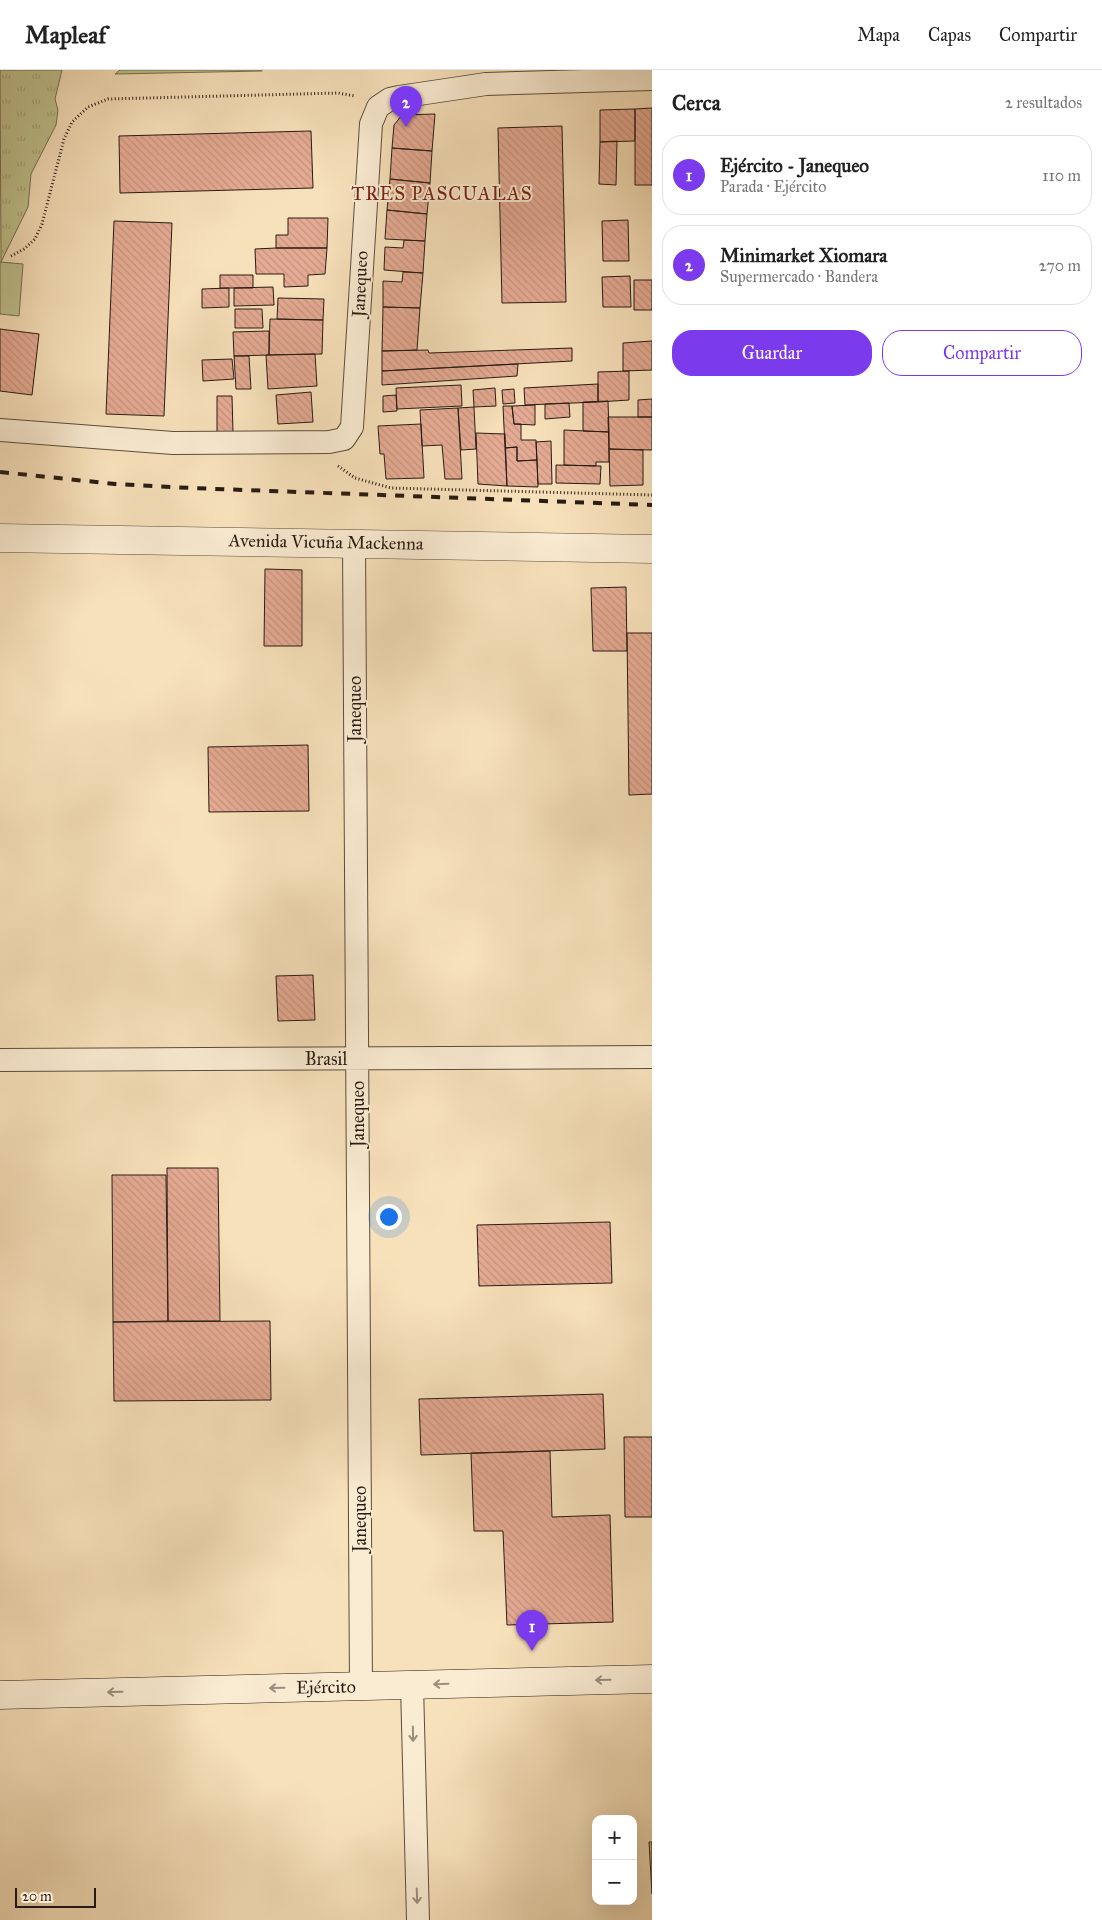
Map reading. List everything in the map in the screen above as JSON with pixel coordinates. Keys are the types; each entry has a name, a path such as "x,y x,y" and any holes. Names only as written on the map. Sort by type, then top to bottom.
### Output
{"main road":[{"name":"Avenida Vicuña Mackenna","path":"0,538 354,542 652,549"},
{"name":"Ejército","path":"0,1695 652,1679"}],"street":[{"path":"378,108 399,97 486,84 652,79"},
{"name":"Janequeo","path":"329,442 344,439 352,427 367,169 371,124 378,108"},
{"path":"0,430 173,443 329,442"},
{"name":"Janequeo","path":"354,542 361,1687"},
{"name":"Brasil","path":"0,1060 652,1057"},
{"path":"412,1685 418,1920"}],"path":[{"path":"11,256 24,249 34,239 42,224 64,140 72,122 88,107 108,99 338,93 368,99 378,108"},
{"path":"329,442 334,461 340,469 355,478 392,488 652,495"}],"green space":[{"path":"0,70 62,70 55,99 58,110 56,125 31,174 28,207 1,262"},
{"path":"120,70 262,70 262,71 115,74"},
{"path":"0,262 23,264 19,316 0,314"}],"building":[{"path":"652,108 652,185 635,185 635,109"},
{"path":"635,109 635,141 600,142 600,110"},
{"path":"435,114 432,151 392,148 394,125 402,115"},
{"path":"562,126 566,302 502,303 498,128"},
{"path":"311,131 313,188 120,193 119,136"},
{"path":"617,141 616,185 599,184 600,142"},
{"path":"392,148 432,151 430,183 390,179"},
{"path":"390,179 430,183 427,214 387,210"},
{"path":"387,210 427,214 425,241 385,239"},
{"path":"288,218 328,218 327,248 276,248 276,235 288,235"},
{"path":"628,220 629,261 603,261 602,221"},
{"path":"114,221 172,223 164,416 106,414"},
{"path":"404,240 425,241 423,273 384,270 385,247 403,248"},
{"path":"327,248 325,274 308,275 308,286 284,287 284,274 256,274 255,249"},
{"path":"403,272 423,273 420,308 383,307 383,281 402,282"},
{"path":"220,275 253,275 253,288 220,288"},
{"path":"630,276 631,307 603,307 602,277"},
{"path":"634,280 652,280 652,310 634,310"},
{"path":"273,287 274,305 234,306 234,288"},
{"path":"229,288 229,307 202,308 202,289"},
{"path":"278,298 324,299 323,320 277,319"},
{"path":"383,307 420,308 417,350 382,351"},
{"path":"235,309 262,309 263,328 235,328"},
{"path":"270,319 323,320 322,354 269,355"},
{"path":"0,329 39,334 32,395 0,391"},
{"path":"269,331 269,355 234,356 233,332"},
{"path":"652,341 652,370 623,371 623,343"},
{"path":"572,348 572,361 382,371 382,351 428,350 429,353"},
{"path":"315,354 317,386 268,389 266,355"},
{"path":"234,356 249,356 251,389 236,389"},
{"path":"232,359 234,379 203,381 202,360"},
{"path":"518,364 517,376 382,385 382,371"},
{"path":"629,371 629,400 598,402 598,372"},
{"path":"598,384 598,402 525,405 524,388"},
{"path":"461,385 462,406 397,409 396,388"},
{"path":"495,388 496,406 474,407 473,390"},
{"path":"514,389 515,403 503,404 502,390"},
{"path":"311,392 313,422 278,424 276,395"},
{"path":"396,395 397,411 383,412 383,396"},
{"path":"217,396 232,396 233,432 217,433"},
{"path":"652,399 652,417 638,417 638,400"},
{"path":"608,401 609,432 583,431 583,402"},
{"path":"569,403 570,417 545,419 545,404"},
{"path":"535,405 535,425 514,424 512,406"},
{"path":"503,406 512,406 514,424 521,424 521,440 536,440 537,460 517,461 517,447 505,448"},
{"path":"474,407 476,449 461,450 458,408"},
{"path":"458,408 462,479 445,479 442,445 422,446 420,410"},
{"path":"608,417 652,417 652,450 609,449"},
{"path":"421,424 424,478 386,479 384,454 380,454 378,426"},
{"path":"564,430 609,432 609,462 596,462 596,466 564,465"},
{"path":"476,433 505,434 507,486 478,484"},
{"path":"551,441 552,484 538,484 536,442"},
{"path":"517,447 517,461 537,460 538,487 507,486 505,448"},
{"path":"609,449 643,450 643,485 610,486"},
{"path":"556,465 601,466 600,484 556,483"},
{"path":"265,569 302,570 302,646 264,646"},
{"path":"626,587 627,651 593,651 591,588"},
{"path":"627,633 652,633 652,794 629,795"},
{"path":"308,745 309,811 209,812 208,747"},
{"path":"313,975 315,1020 278,1021 276,976"},
{"path":"167,1168 218,1168 220,1321 168,1321"},
{"path":"112,1175 166,1175 168,1321 113,1322"},
{"path":"610,1222 612,1283 479,1286 477,1225"},
{"path":"270,1321 271,1400 114,1401 113,1322"},
{"path":"603,1394 605,1449 421,1455 419,1399"},
{"path":"624,1437 652,1437 652,1517 625,1517"},
{"path":"550,1451 552,1517 610,1515 613,1622 507,1625 503,1531 474,1531 471,1453"},
{"path":"649,1842 652,1842 652,1894"}],"railway":[{"path":"0,472 115,484 191,488 652,505"}],"place":[{"name":"Minimarket Xiomara","path":"406,127"},
{"name":"Ejército - Janequeo","path":"532,1651"}],"district":[{"name":"TRES PASCUALAS","path":"442,193"}]}
